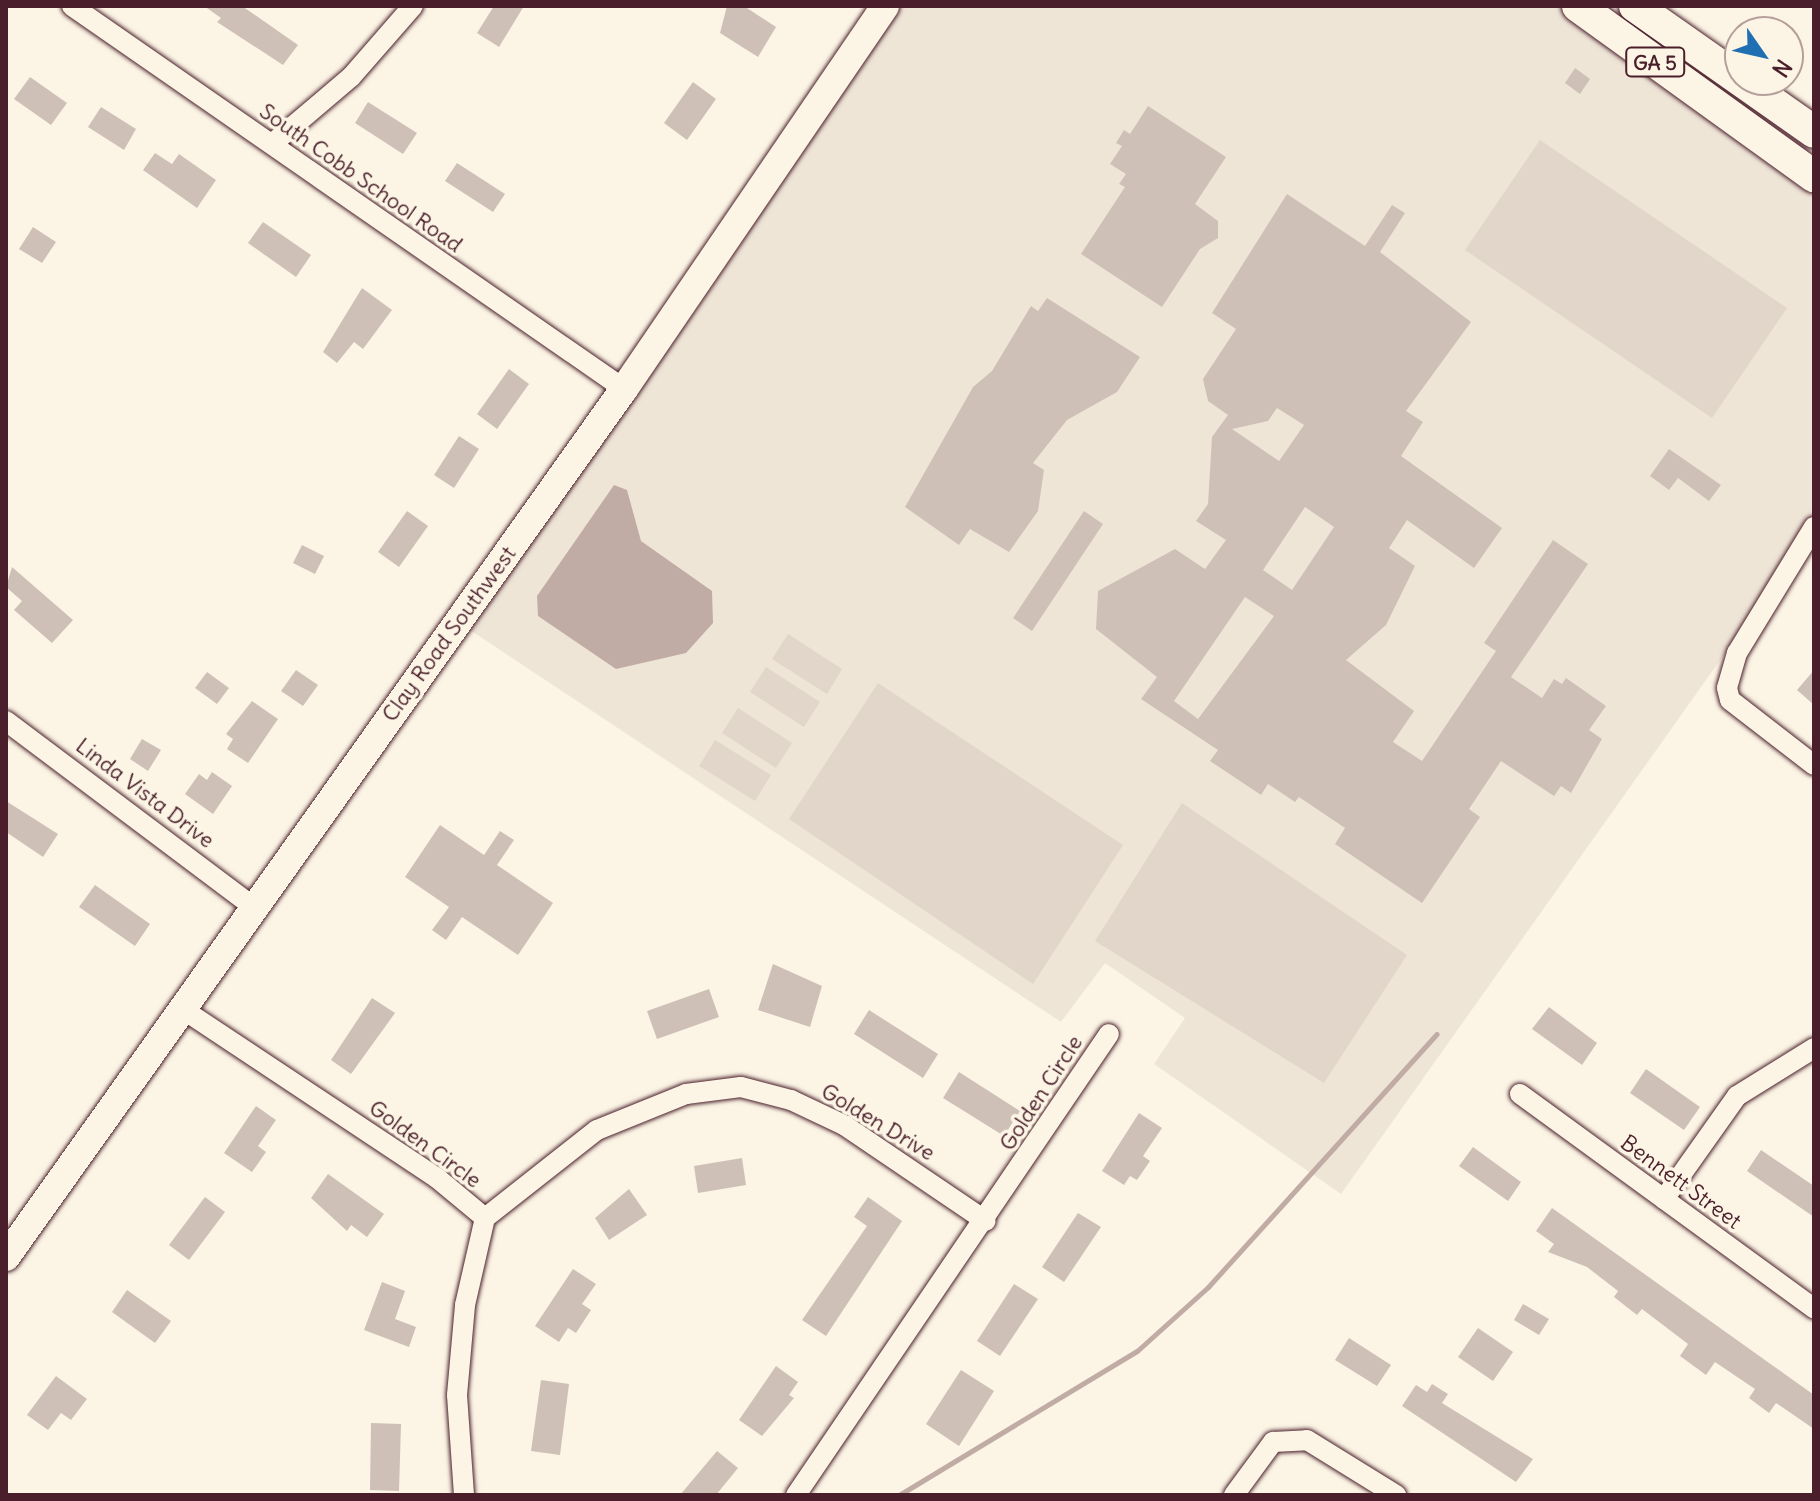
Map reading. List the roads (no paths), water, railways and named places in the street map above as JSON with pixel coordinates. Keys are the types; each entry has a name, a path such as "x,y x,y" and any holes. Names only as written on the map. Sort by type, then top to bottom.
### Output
{"main road":[{"name":"GA 5","path":"1578,6 1814,176"},
{"name":"GA 5","path":"1646,9 1814,132"}],"street":[{"name":"South Cobb School Road","path":"72,6 624,389"},
{"path":"272,144 351,77 413,6"},
{"name":"Clay Road Southwest","path":"6,1257 624,389 885,6"},
{"path":"1814,527 1737,653 1728,674 1730,700 1814,765"},
{"name":"Linda Vista Drive","path":"6,721 254,907"},
{"name":"Golden Circle","path":"181,1008 437,1178 485,1218 465,1305 457,1395 464,1495"},
{"name":"Golden Circle","path":"796,1495 986,1221 1109,1034"},
{"path":"1664,1199 1737,1096 1814,1048"},
{"name":"Golden Drive","path":"485,1218 597,1130 686,1094 741,1087 791,1100 844,1125 986,1221"},
{"name":"Bennett Street","path":"1520,1094 1814,1308"},
{"path":"1234,1495 1273,1442 1307,1440 1396,1495"}],"waterway":[{"path":"899,1495 1137,1351 1208,1287 1437,1034"}]}
